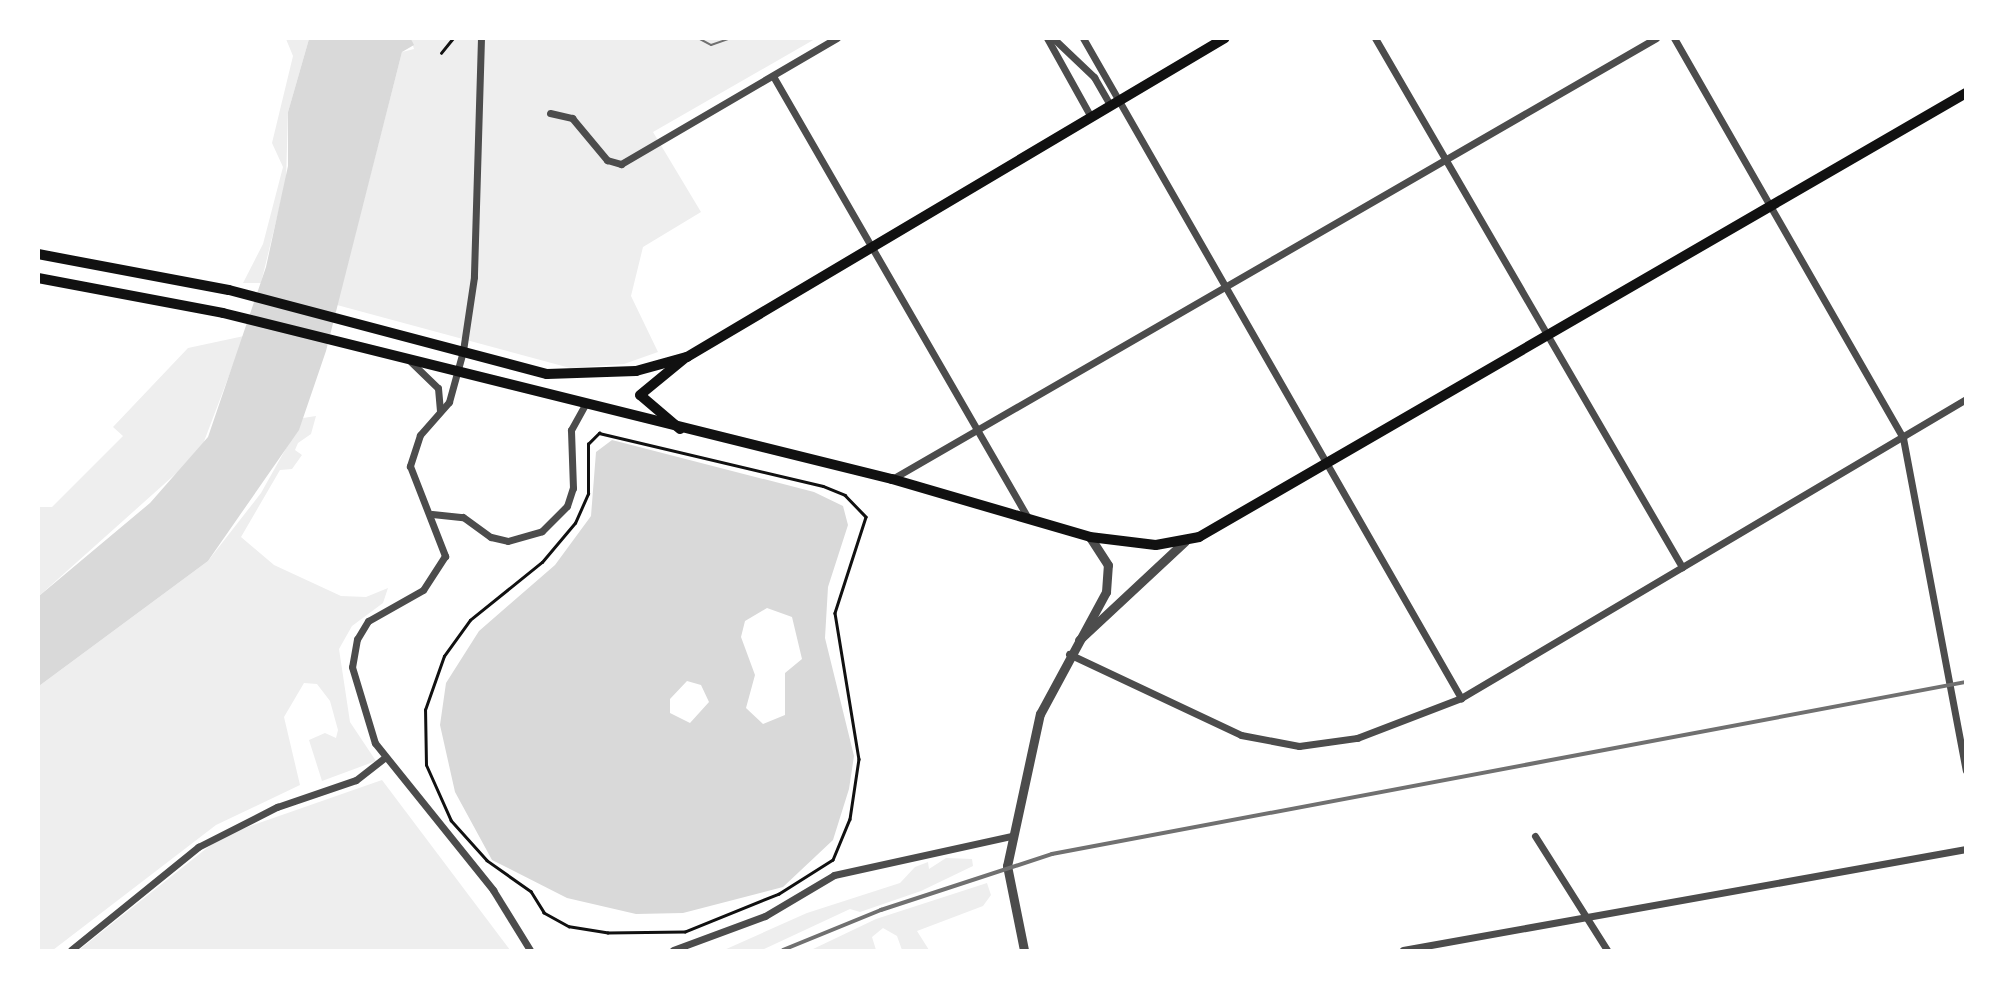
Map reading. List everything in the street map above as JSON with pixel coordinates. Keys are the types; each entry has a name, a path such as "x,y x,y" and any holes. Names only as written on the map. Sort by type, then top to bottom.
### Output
{"main road":[{"path":"682,431 640,395 687,356 1225,38"},
{"path":"38,278 223,313 682,431 892,479 1090,537 1156,545 1185,541 1965,93"},
{"path":"38,254 229,290 574,378 636,371 687,356"}],"street":[{"path":"481,38 474,277 463,351 440,412 420,435 410,466 432,514 442,567 423,590 377,612 354,652 360,709 385,757 493,890 530,950"},
{"path":"550,113 572,118 607,160 621,164 837,38"},
{"path":"1047,38 1091,117"},
{"path":"1053,38 1094,77 1114,103"},
{"path":"1083,38 1114,103 1322,464 1461,698"},
{"path":"1375,38 1682,567"},
{"path":"892,479 1656,38"},
{"path":"1674,38 1903,438 1965,771"},
{"path":"773,76 1028,518"},
{"path":"407,359 438,388 440,412"},
{"path":"1069,654 1193,716 1241,735 1299,746 1357,737 1461,698 1965,400"},
{"path":"432,514 463,517 491,537 508,541 542,531 567,506 573,488 571,430 585,405"},
{"path":"1024,950 1007,866 1040,714 1109,580 1104,556 1090,537"},
{"path":"1078,641 1185,541"},
{"path":"71,950 198,847 277,807 356,780 385,757"},
{"path":"673,950 765,916 834,875 866,865 1012,836"},
{"path":"1535,836 1607,950"},
{"path":"1402,950 1965,849"}],"path":[{"path":"441,53 453,38"},
{"path":"599,433 823,486 856,503 866,517 864,537 835,613 848,671 857,790 832,860 779,894 685,932 608,933 569,927 544,913 531,892 487,862 451,821 426,765 425,710 444,656 470,620 542,562 575,523 587,494 588,444 599,433"}],"shaded area":[{"path":"286,39 309,39 288,112 286,180 261,283 243,283 263,244 283,167 272,143 293,56"},
{"path":"309,39 411,39 414,45 402,52 326,351 299,430 208,561 39,686 39,596 150,503 208,437 266,267 288,166 288,112"},
{"path":"411,39 815,39 653,132 701,212 643,247 631,296 658,352 624,364 570,368 337,305 402,52 414,49"},
{"path":"244,336 200,452 39,596 39,507 52,507 123,436 113,427 188,348"},
{"path":"316,416 311,434 298,443 295,450 302,455 292,469 280,470 241,537 274,565 341,596 366,597 388,588 383,603 352,626 339,649 350,722 376,761 322,781 309,740 325,733 336,738 338,730 330,701 317,684 304,683 284,717 300,785 216,825 53,950 39,950 39,686 208,561 261,493 303,418"},
{"path":"612,440 814,492 843,506 848,525 828,587 825,638 854,756 849,789 833,840 783,887 683,913 636,914 567,898 492,860 455,792 440,725 446,683 479,631 555,565 591,516 596,452","holes":["767,608 792,617 802,659 785,673 785,715 763,724 746,708 755,675 741,637 745,621","687,681 701,685 709,702 690,723 670,713 670,699"]},
{"path":"382,780 510,950 79,950 222,836"},
{"path":"946,858 972,859 973,866 921,891 860,912 850,909 762,950 724,950 807,913 900,883 915,867 928,862 929,869"},
{"path":"987,883 991,895 983,906 917,931 929,950 902,950 897,936 883,928 872,937 876,950 811,950 876,919"}],"tram line":[{"path":"698,38 711,45 731,38"}],"railway":[{"path":"783,950 881,910 1052,854 1966,682"}]}
